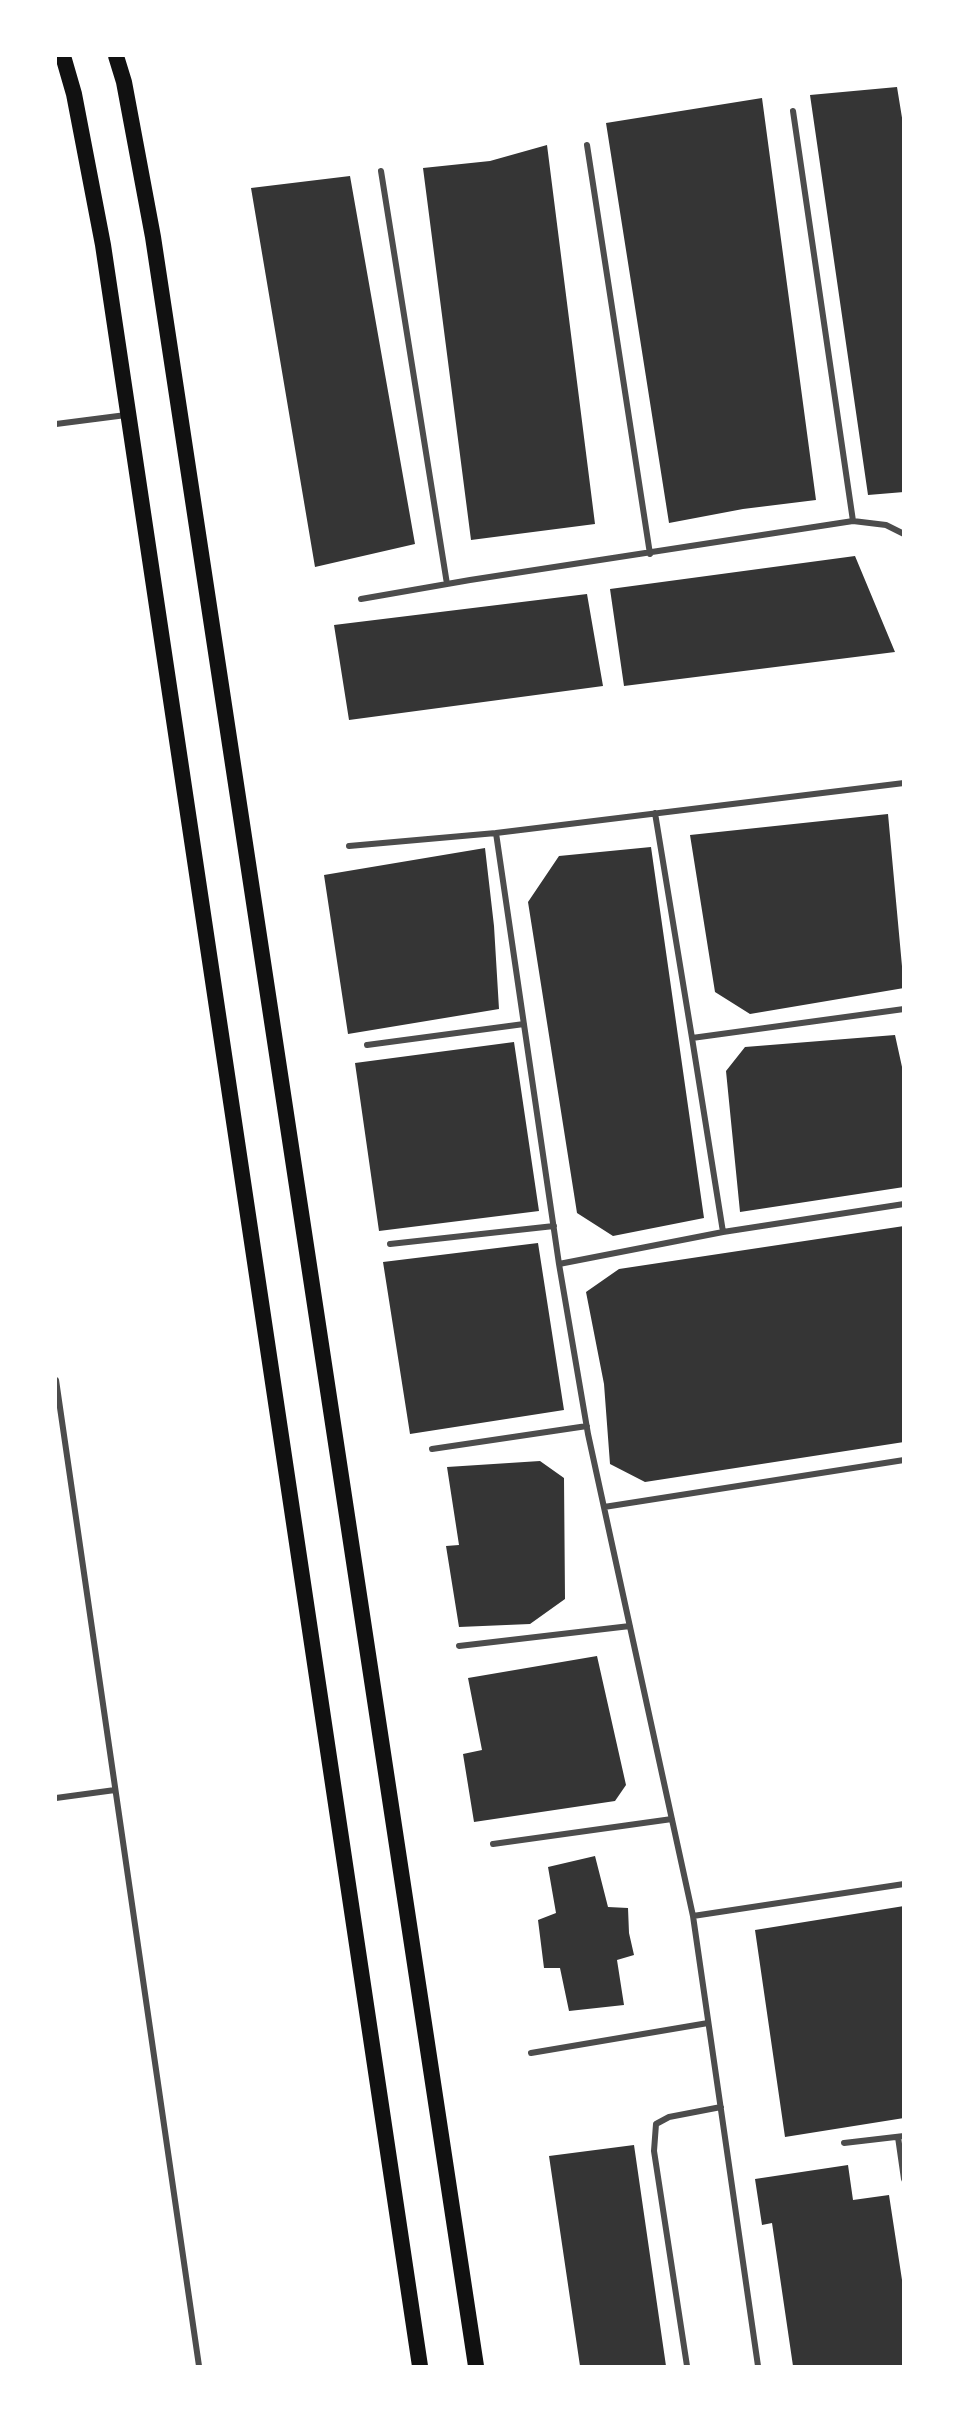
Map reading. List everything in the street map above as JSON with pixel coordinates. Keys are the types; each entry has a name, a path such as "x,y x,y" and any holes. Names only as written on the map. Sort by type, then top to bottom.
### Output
{"highway":[{"path":"63,56 74,94 103,245 420,2367"},
{"path":"116,56 124,82 153,237 476,2367"}],"street":[{"path":"793,111 853,521"},
{"path":"587,145 650,554"},
{"path":"381,171 447,584"},
{"path":"56,424 127,415"},
{"path":"361,599 853,521 886,525 903,534"},
{"path":"349,846 496,833 903,783"},
{"path":"655,813 723,1232"},
{"path":"496,833 559,1264 587,1426 693,1916 758,2367"},
{"path":"692,1038 903,1009"},
{"path":"367,1045 524,1024"},
{"path":"559,1264 723,1232 903,1204"},
{"path":"390,1244 554,1226"},
{"path":"56,1380 58,1408 198,2367"},
{"path":"432,1449 587,1426"},
{"path":"604,1507 903,1460"},
{"path":"459,1646 630,1626"},
{"path":"56,1798 115,1790"},
{"path":"493,1844 672,1819"},
{"path":"693,1916 903,1884"},
{"path":"531,2053 708,2023"},
{"path":"687,2367 654,2151 656,2124 669,2117 721,2107"},
{"path":"844,2143 901,2137 903,2179"}],"building":[{"path":"897,87 904,130 904,492 868,495 810,95"},
{"path":"762,98 816,500 743,509 669,523 606,123"},
{"path":"547,145 595,524 471,540 423,168 490,161"},
{"path":"350,176 415,544 315,567 251,188"},
{"path":"855,556 895,652 624,686 610,589"},
{"path":"587,594 603,686 349,720 334,625"},
{"path":"888,814 904,988 750,1014 715,992 690,835"},
{"path":"651,847 704,1218 613,1236 577,1213 528,902 559,856"},
{"path":"485,848 494,926 499,1009 348,1034 324,875"},
{"path":"895,1035 904,1076 904,1187 740,1212 726,1071 745,1047"},
{"path":"514,1042 539,1211 379,1231 355,1063"},
{"path":"904,1226 904,1442 645,1482 610,1464 604,1384 586,1292 619,1269"},
{"path":"538,1243 564,1410 410,1434 383,1262"},
{"path":"540,1461 564,1478 565,1599 530,1624 459,1627 446,1546 459,1545 447,1467"},
{"path":"597,1656 626,1785 615,1801 474,1822 463,1754 482,1750 468,1678"},
{"path":"595,1856 608,1907 628,1908 629,1933 634,1955 617,1960 624,2005 569,2011 560,1968 544,1968 538,1920 556,1913 548,1867"},
{"path":"904,1906 904,2118 785,2137 755,1930"},
{"path":"634,2145 666,2366 580,2366 549,2156"},
{"path":"848,2165 853,2200 889,2195 904,2293 904,2366 793,2366 772,2223 762,2225 755,2179"}]}
